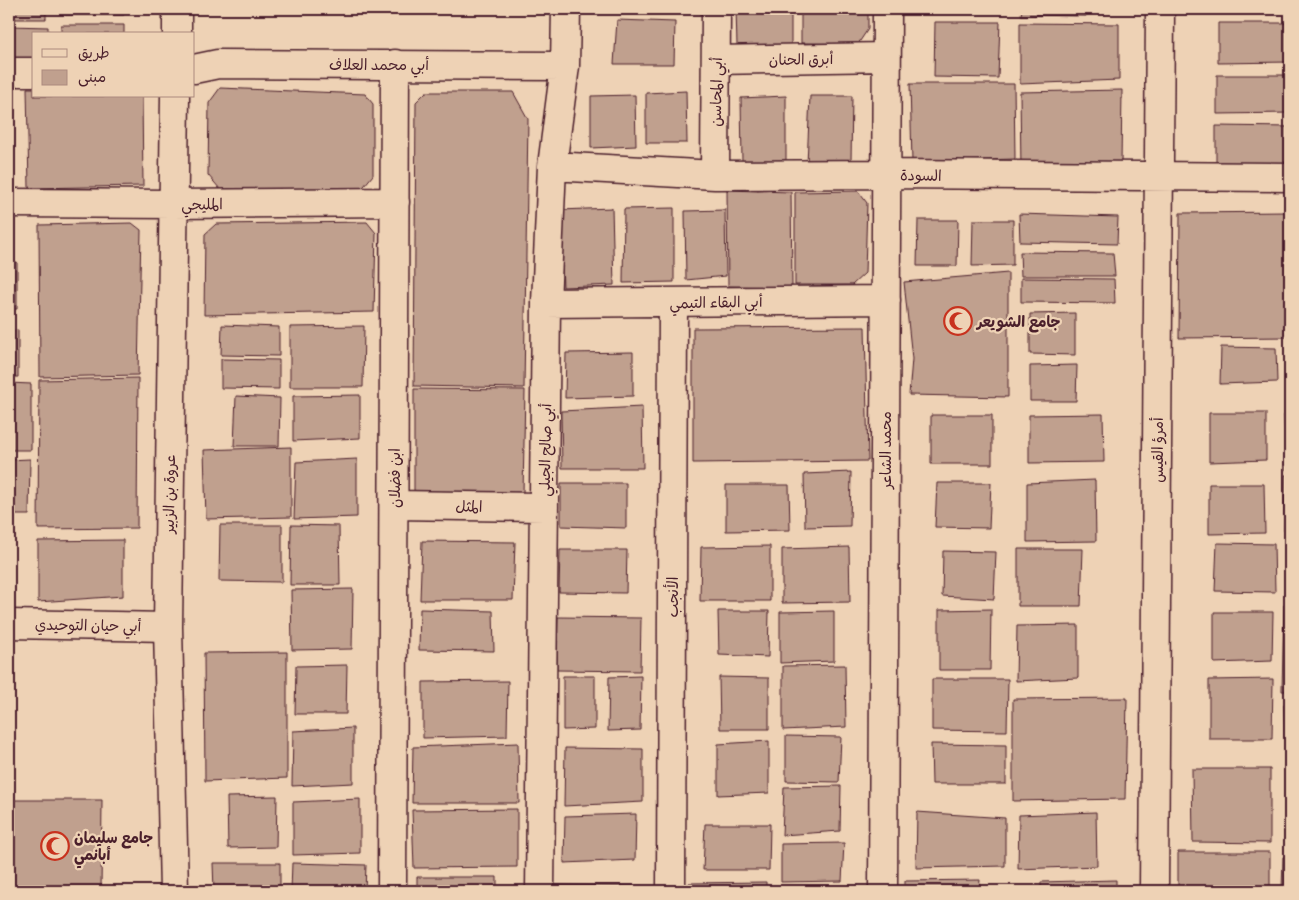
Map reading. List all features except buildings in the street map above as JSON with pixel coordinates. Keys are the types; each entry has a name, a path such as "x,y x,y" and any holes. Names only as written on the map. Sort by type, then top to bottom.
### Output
{"street":[{"path":"177,9 177,32"},
{"name":"أبي صالح الجيلي","path":"540,891 546,303 552,166 565,66 566,9"},
{"name":"أبي المحاسن","path":"715,175 716,9"},
{"name":"محمد الشاعر","path":"883,891 887,9"},
{"name":"أمرؤ القيس","path":"1154,891 1160,9"},
{"name":"أبرق الحنان","path":"716,60 886,57"},
{"name":"أبي محمد العلاف","path":"195,69 218,64 565,66"},
{"name":"ابن فضلان","path":"392,891 395,64"},
{"path":"9,72 32,72"},
{"name":"عروة بن الزبير","path":"174,891 168,627 175,98"},
{"name":"السودة","path":"552,166 715,175 886,174 1290,177"},
{"name":"المليجي","path":"9,203 395,202"},
{"name":"أبي البقاء التيمي","path":"546,303 886,300"},
{"name":"الأنجب","path":"671,891 673,303"},
{"name":"المثل","path":"394,505 544,507"},
{"name":"أبي حيان التوحيدي","path":"9,624 168,627"}],"place":[{"name":"جامع الشويعر","path":"958,321"},
{"name":"جامع سليمان أبانمي","path":"55,846"}]}
